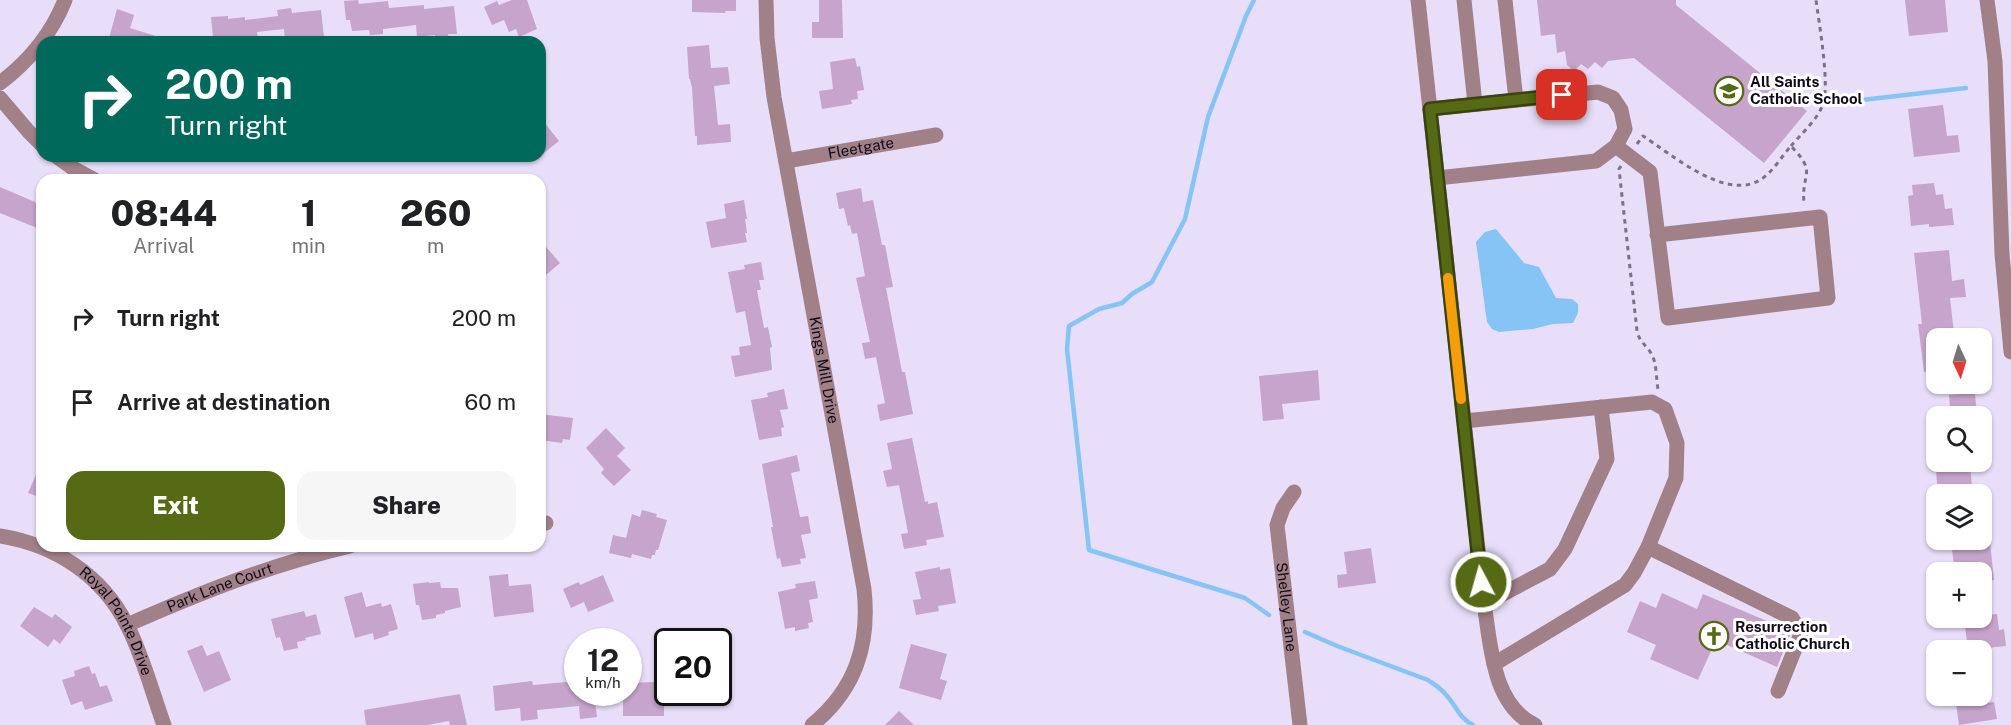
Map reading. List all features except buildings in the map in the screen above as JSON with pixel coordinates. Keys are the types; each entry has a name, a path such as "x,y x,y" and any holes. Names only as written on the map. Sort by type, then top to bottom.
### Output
{"street":[{"path":"45,36 65,0"},
{"name":"Kings Mill Drive","path":"766,0 767,38 774,97 867,614 866,633 854,670 835,702 812,725"},
{"path":"1418,0 1484,604 1494,664 1500,683 1511,707 1518,715 1535,725"},
{"path":"1464,0 1475,104"},
{"path":"1505,0 1516,100"},
{"path":"1987,0 1995,62 2002,254 2011,352"},
{"path":"0,83 27,60 36,49"},
{"path":"1430,109 1598,92 1613,98 1621,110 1625,129 1617,146 1596,161 1437,178"},
{"path":"0,98 36,139"},
{"name":"Fleetgate","path":"786,161 936,135"},
{"path":"1617,146 1650,172 1657,235 1668,318 1828,298 1820,217 1657,235"},
{"path":"64,162 84,174"},
{"path":"1464,421 1652,402 1665,409 1677,443 1676,478 1648,547 1625,585 1494,664"},
{"path":"1484,604 1550,569 1565,549 1606,459 1601,407"},
{"name":"Shelley Lane","path":"1294,492 1283,507 1277,525 1300,725"},
{"name":"Royal Pointe Drive","path":"0,536 36,545"},
{"path":"1648,547 1792,618 1801,634 1778,691"},
{"name":"Royal Pointe Drive","path":"52,552 73,563 103,590 127,625 164,725"},
{"name":"Park Lane Court","path":"127,625 203,592 262,570 328,552"}],"path":[{"path":"1791,146 1820,111 1824,102 1825,84 1816,0"}],"water":[{"path":"1496,229 1524,263 1539,267 1556,298 1572,299 1578,304 1578,313 1573,323 1499,332 1492,329 1487,322 1476,242 1485,232"}],"waterway":[{"path":"1254,0 1208,117 1185,219 1152,282 1122,303 1099,309 1069,326 1067,349 1089,550 1245,598 1269,615"},
{"path":"1862,100 1966,88"},
{"path":"1305,632 1428,680 1443,691 1461,716 1473,725"}],"slow traffic":[{"path":"1448,278 1461,399"}],"place":[{"name":"All Saints Catholic School","path":"1729,91"},
{"name":"Resurrection Catholic Church","path":"1714,636"}],"route":[{"path":"1481,582 1430,109 1562,95"}]}
